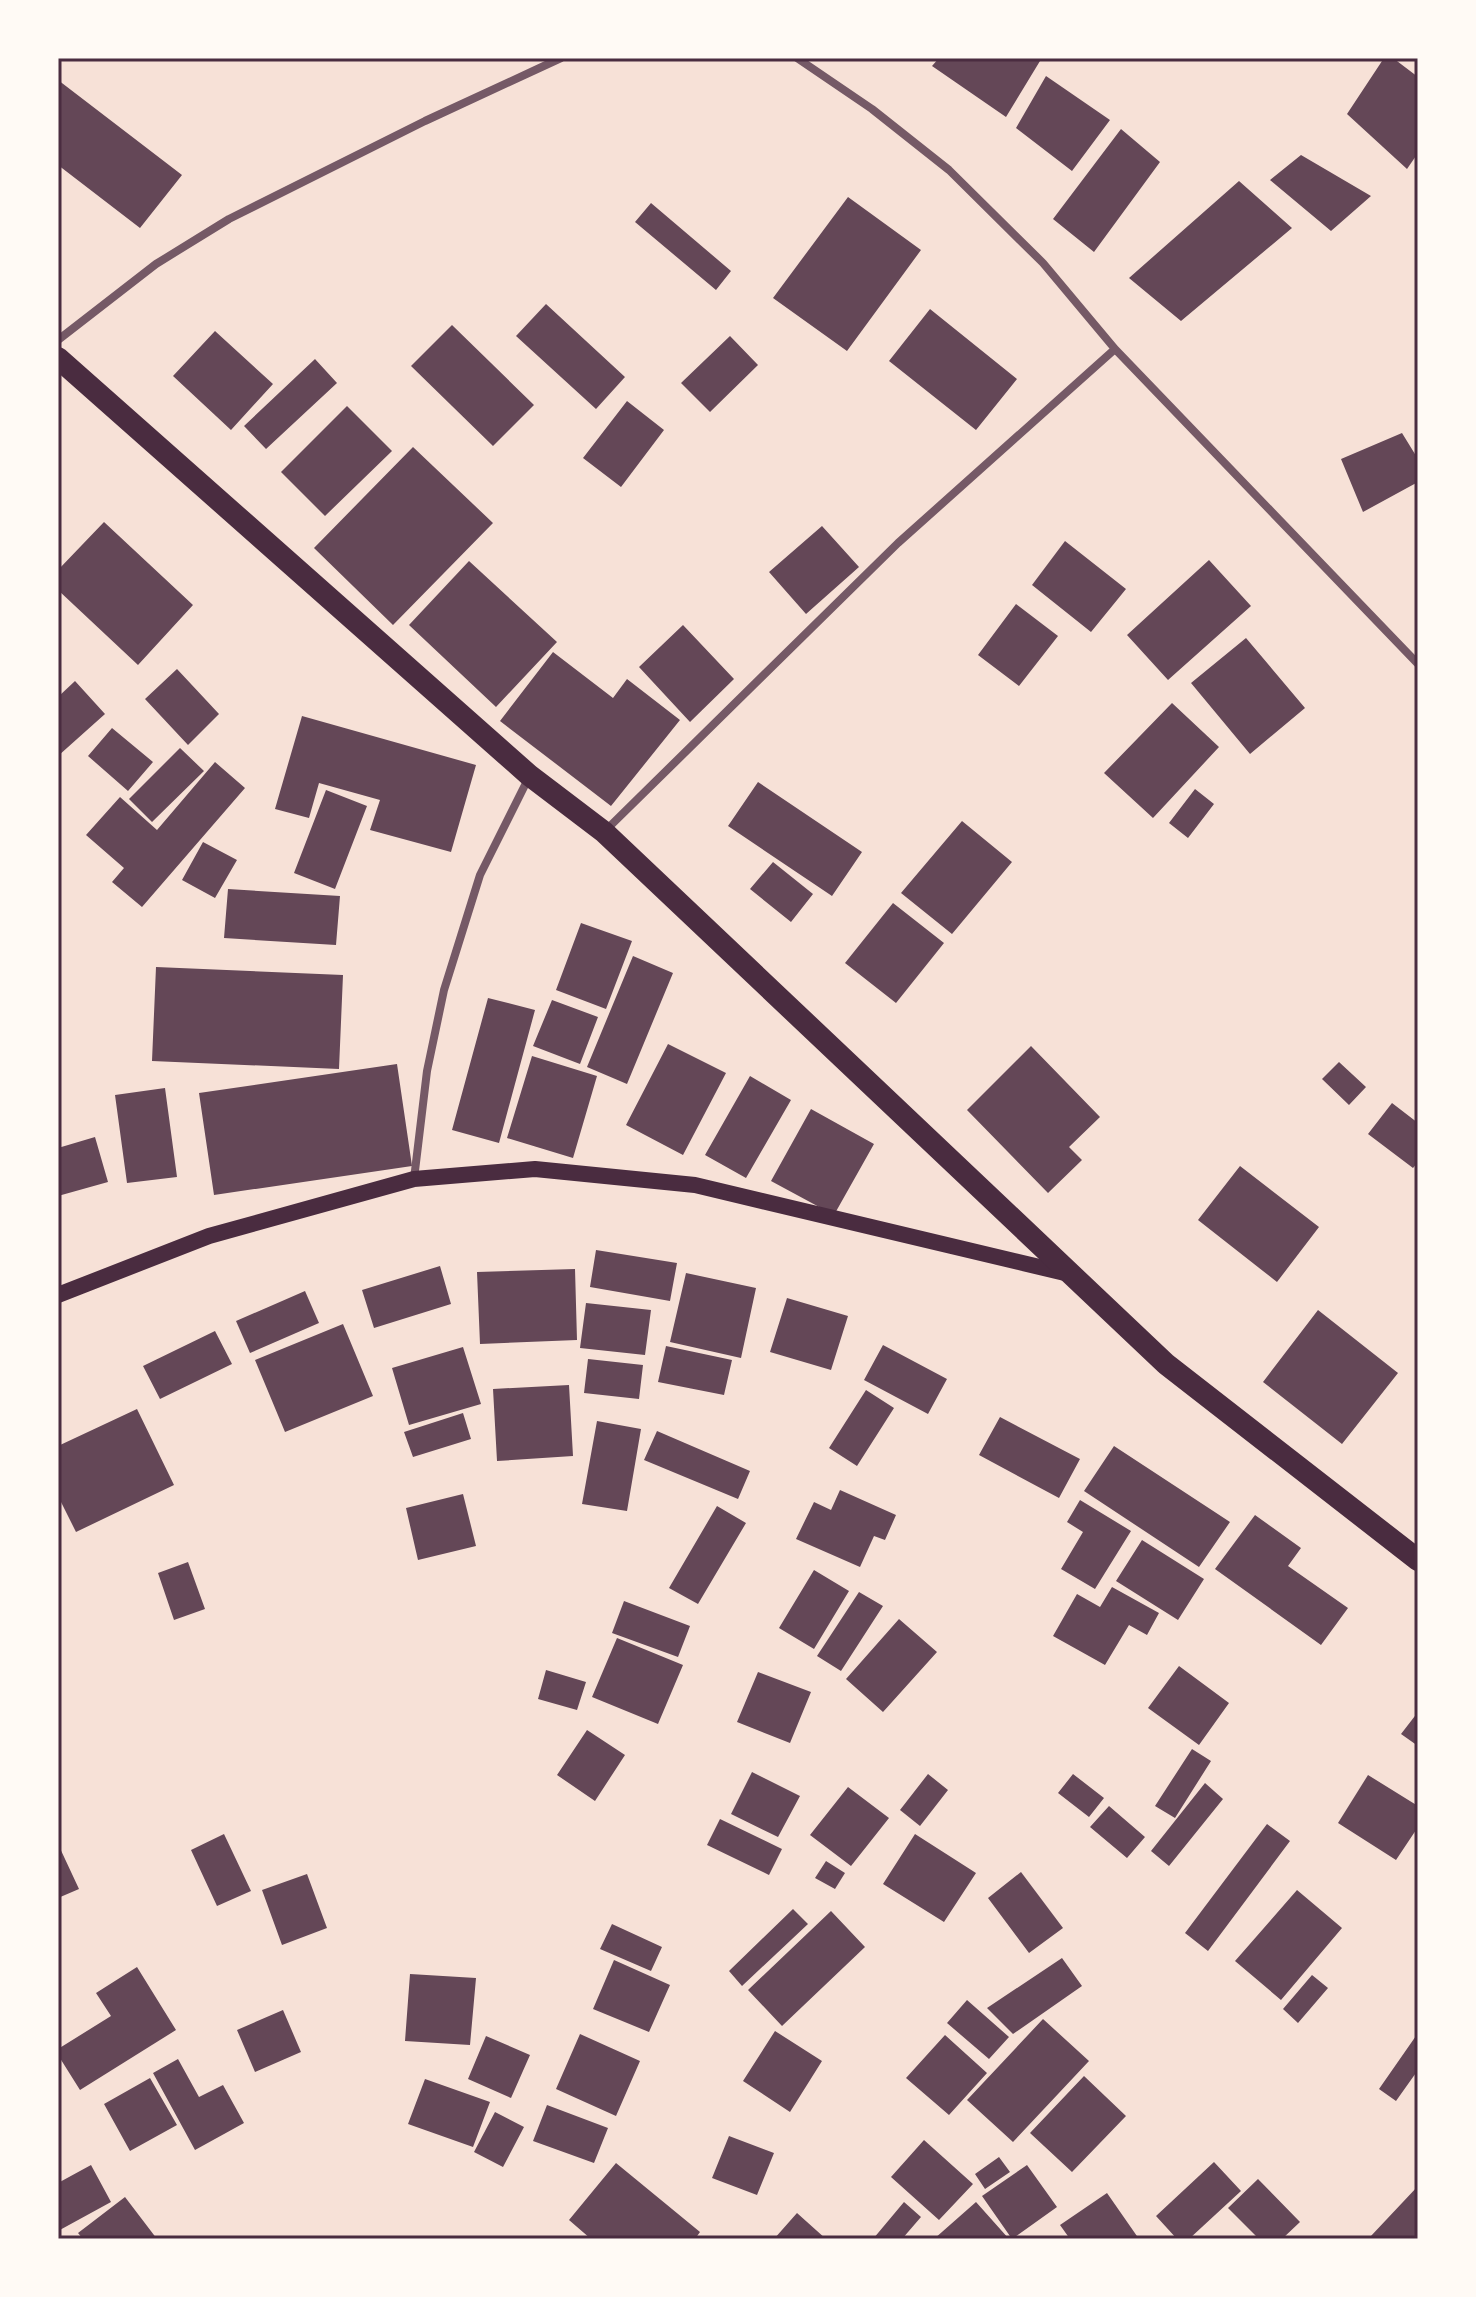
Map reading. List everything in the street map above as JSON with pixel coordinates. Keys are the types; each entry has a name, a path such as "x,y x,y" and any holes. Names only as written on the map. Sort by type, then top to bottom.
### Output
{"highway":[{"path":"58,358 529,775 604,832 1166,1364 1418,1560"}],"main road":[{"path":"58,1295 209,1236 414,1179 535,1169 695,1185 1074,1275"}],"street":[{"path":"58,340 156,264 229,219 425,121 561,58"},
{"path":"797,58 872,109 949,170 1043,263 1115,349 1418,664"},
{"path":"604,832 898,543 1115,349"},
{"path":"414,1179 427,1071 444,990 480,875 529,775"}],"building":[{"path":"939,58 1036,58 1040,61 1006,117 932,66"},
{"path":"1384,58 1393,58 1418,77 1418,153 1407,169 1347,114"},
{"path":"1046,76 1110,120 1072,171 1016,128"},
{"path":"58,80 182,175 140,228 58,165"},
{"path":"1121,129 1160,162 1094,252 1053,219"},
{"path":"1301,155 1371,196 1331,231 1270,180"},
{"path":"1239,181 1292,228 1181,321 1129,278"},
{"path":"848,197 921,250 847,351 773,298"},
{"path":"651,203 731,271 716,290 635,222"},
{"path":"546,304 625,377 596,409 516,336"},
{"path":"930,309 1017,379 976,430 889,361"},
{"path":"452,325 534,405 493,446 411,366"},
{"path":"215,331 273,384 231,430 173,376"},
{"path":"730,336 758,365 710,412 681,383"},
{"path":"315,359 337,383 266,449 244,426"},
{"path":"627,401 664,430 621,487 583,458"},
{"path":"347,406 392,451 325,516 281,472"},
{"path":"1402,433 1418,459 1418,482 1363,512 1341,459"},
{"path":"413,447 493,523 393,625 314,548"},
{"path":"104,522 193,605 138,665 58,590 58,570"},
{"path":"822,526 859,567 806,614 769,572"},
{"path":"1065,541 1126,589 1091,632 1032,585"},
{"path":"1209,560 1251,606 1168,680 1127,635"},
{"path":"469,561 557,642 496,707 409,625"},
{"path":"1016,604 1058,636 1019,686 978,655"},
{"path":"683,625 734,679 690,722 639,667"},
{"path":"1246,638 1305,708 1250,754 1191,683"},
{"path":"553,652 613,698 627,679 680,720 611,806 500,721"},
{"path":"177,669 219,714 188,745 145,699"},
{"path":"75,681 105,714 58,756 58,697"},
{"path":"1172,703 1219,747 1153,818 1104,773"},
{"path":"302,716 476,765 451,852 370,830 380,800 319,783 309,818 275,809"},
{"path":"112,728 153,762 128,791 88,756"},
{"path":"180,748 204,771 152,822 129,799"},
{"path":"215,762 245,788 142,907 112,882 124,868 86,835 120,797 157,830"},
{"path":"758,782 862,852 832,896 728,826"},
{"path":"1195,789 1214,804 1188,838 1169,823"},
{"path":"326,790 367,806 335,889 294,873"},
{"path":"962,821 1012,862 952,934 901,893"},
{"path":"203,842 237,860 215,898 182,880"},
{"path":"773,862 813,894 791,922 750,889"},
{"path":"228,889 340,896 336,945 224,938"},
{"path":"893,903 944,943 896,1003 845,963"},
{"path":"581,923 632,941 606,1009 556,990"},
{"path":"633,956 673,973 627,1084 587,1067"},
{"path":"156,967 343,975 339,1069 152,1061"},
{"path":"488,998 535,1010 499,1143 452,1130"},
{"path":"552,1000 598,1017 580,1064 533,1046"},
{"path":"668,1044 726,1073 683,1155 626,1125"},
{"path":"1031,1046 1100,1117 1069,1147 1082,1160 1048,1193 967,1110"},
{"path":"532,1056 597,1076 573,1158 507,1138"},
{"path":"1339,1062 1366,1087 1349,1105 1322,1079"},
{"path":"397,1064 412,1166 214,1195 199,1093"},
{"path":"750,1076 791,1100 746,1178 705,1155"},
{"path":"165,1088 177,1177 127,1183 115,1095"},
{"path":"1392,1103 1418,1123 1418,1162 1413,1168 1368,1134"},
{"path":"811,1109 874,1144 834,1215 771,1181"},
{"path":"95,1137 108,1182 58,1196 58,1148"},
{"path":"1240,1166 1319,1227 1277,1282 1198,1220"},
{"path":"596,1250 677,1263 670,1301 590,1287"},
{"path":"440,1266 451,1304 374,1328 362,1290"},
{"path":"575,1269 577,1340 480,1344 477,1272"},
{"path":"686,1273 756,1288 741,1358 670,1342"},
{"path":"305,1291 319,1323 250,1353 236,1321"},
{"path":"787,1298 848,1316 831,1370 770,1352"},
{"path":"586,1303 651,1310 645,1355 580,1348"},
{"path":"1318,1310 1398,1373 1342,1444 1263,1382"},
{"path":"343,1324 373,1396 285,1432 255,1360"},
{"path":"215,1331 232,1364 160,1399 143,1366"},
{"path":"883,1345 947,1379 928,1414 864,1380"},
{"path":"666,1346 732,1360 724,1395 658,1382"},
{"path":"463,1347 481,1404 409,1425 392,1368"},
{"path":"588,1359 643,1365 639,1399 584,1393"},
{"path":"569,1385 573,1456 497,1461 493,1389"},
{"path":"866,1390 894,1408 857,1466 829,1448"},
{"path":"137,1409 174,1485 76,1532 58,1496 58,1446"},
{"path":"463,1413 471,1439 413,1457 404,1432"},
{"path":"1000,1417 1080,1459 1059,1498 979,1455"},
{"path":"597,1421 641,1429 627,1511 582,1504"},
{"path":"657,1431 750,1471 738,1499 644,1460"},
{"path":"1114,1446 1230,1522 1199,1567 1084,1491"},
{"path":"840,1490 896,1515 885,1540 874,1536 860,1567 796,1539 814,1502 831,1510"},
{"path":"463,1494 476,1546 418,1560 406,1508"},
{"path":"1080,1500 1131,1531 1095,1589 1061,1569 1083,1532 1067,1522"},
{"path":"717,1506 746,1523 698,1604 669,1588"},
{"path":"1255,1515 1301,1548 1288,1566 1348,1608 1321,1645 1215,1569"},
{"path":"1142,1540 1204,1579 1178,1620 1116,1581"},
{"path":"188,1562 205,1609 174,1620 158,1573"},
{"path":"814,1570 849,1591 814,1649 779,1628"},
{"path":"1112,1587 1159,1613 1147,1635 1129,1625 1105,1665 1053,1636 1077,1594 1100,1607"},
{"path":"859,1592 883,1606 841,1671 817,1656"},
{"path":"624,1601 690,1626 678,1657 612,1633"},
{"path":"899,1619 937,1652 883,1712 846,1679"},
{"path":"617,1638 683,1665 658,1724 592,1697"},
{"path":"1179,1666 1229,1703 1199,1745 1148,1708"},
{"path":"546,1670 586,1682 577,1710 538,1699"},
{"path":"758,1672 811,1692 790,1743 737,1722"},
{"path":"1418,1712 1418,1746 1401,1734"},
{"path":"587,1730 625,1755 595,1801 557,1775"},
{"path":"1192,1749 1211,1761 1175,1818 1155,1806"},
{"path":"752,1772 800,1796 778,1837 731,1814"},
{"path":"928,1774 948,1790 920,1826 900,1810"},
{"path":"1073,1774 1104,1798 1089,1817 1058,1793"},
{"path":"1368,1775 1418,1806 1418,1827 1396,1860 1338,1823"},
{"path":"1205,1783 1223,1799 1169,1866 1151,1851"},
{"path":"848,1787 889,1818 851,1866 810,1835"},
{"path":"1109,1806 1145,1837 1127,1858 1090,1827"},
{"path":"720,1819 782,1849 769,1875 707,1845"},
{"path":"1267,1824 1290,1841 1208,1951 1185,1933"},
{"path":"224,1834 251,1891 217,1906 191,1850"},
{"path":"915,1834 976,1873 944,1922 883,1884"},
{"path":"58,1844 79,1889 58,1898"},
{"path":"826,1861 845,1873 835,1889 815,1878"},
{"path":"1021,1872 1063,1928 1029,1953 988,1898"},
{"path":"307,1874 327,1928 282,1945 262,1890"},
{"path":"1297,1890 1342,1928 1281,2000 1235,1961"},
{"path":"793,1909 808,1924 742,1986 729,1971"},
{"path":"831,1911 865,1947 782,2026 748,1990"},
{"path":"612,1924 662,1947 651,1971 600,1949"},
{"path":"1062,1958 1082,1986 1013,2034 987,2008"},
{"path":"614,1960 670,1985 649,2032 593,2009"},
{"path":"137,1967 176,2030 80,2090 58,2055 58,2049 111,2016 96,1993"},
{"path":"410,1974 476,1978 470,2045 405,2041"},
{"path":"1312,1975 1328,1988 1298,2023 1283,2009"},
{"path":"967,2000 1009,2037 989,2059 947,2023"},
{"path":"283,2010 301,2052 255,2072 237,2030"},
{"path":"1043,2019 1089,2061 1013,2142 967,2100"},
{"path":"775,2031 822,2061 790,2112 743,2081"},
{"path":"1418,2033 1418,2070 1396,2101 1379,2089"},
{"path":"580,2034 640,2061 616,2116 556,2089"},
{"path":"945,2035 987,2073 949,2115 906,2078"},
{"path":"486,2036 530,2055 511,2098 468,2079"},
{"path":"178,2059 199,2097 223,2085 244,2123 195,2150 153,2073"},
{"path":"1084,2076 1126,2116 1072,2172 1030,2133"},
{"path":"150,2078 177,2125 130,2151 104,2104"},
{"path":"425,2079 490,2102 473,2147 408,2124"},
{"path":"547,2105 608,2128 594,2163 533,2141"},
{"path":"495,2112 524,2127 503,2167 474,2152"},
{"path":"729,2136 774,2153 757,2195 712,2178"},
{"path":"924,2140 973,2184 939,2220 891,2177"},
{"path":"999,2157 1010,2172 985,2189 975,2174"},
{"path":"1214,2162 1241,2191 1189,2239 1177,2239 1156,2216"},
{"path":"616,2163 700,2232 695,2239 591,2239 569,2220"},
{"path":"91,2165 111,2202 58,2231 58,2183"},
{"path":"1027,2165 1057,2207 1012,2239 982,2196"},
{"path":"1258,2179 1300,2222 1282,2239 1259,2239 1228,2208"},
{"path":"1418,2186 1418,2239 1372,2239 1370,2237"},
{"path":"1107,2193 1139,2239 1070,2239 1060,2225"},
{"path":"125,2197 157,2239 83,2239 78,2233"},
{"path":"904,2202 921,2217 902,2239 873,2239"},
{"path":"976,2202 1009,2239 934,2239"},
{"path":"797,2213 826,2239 774,2239"}]}
